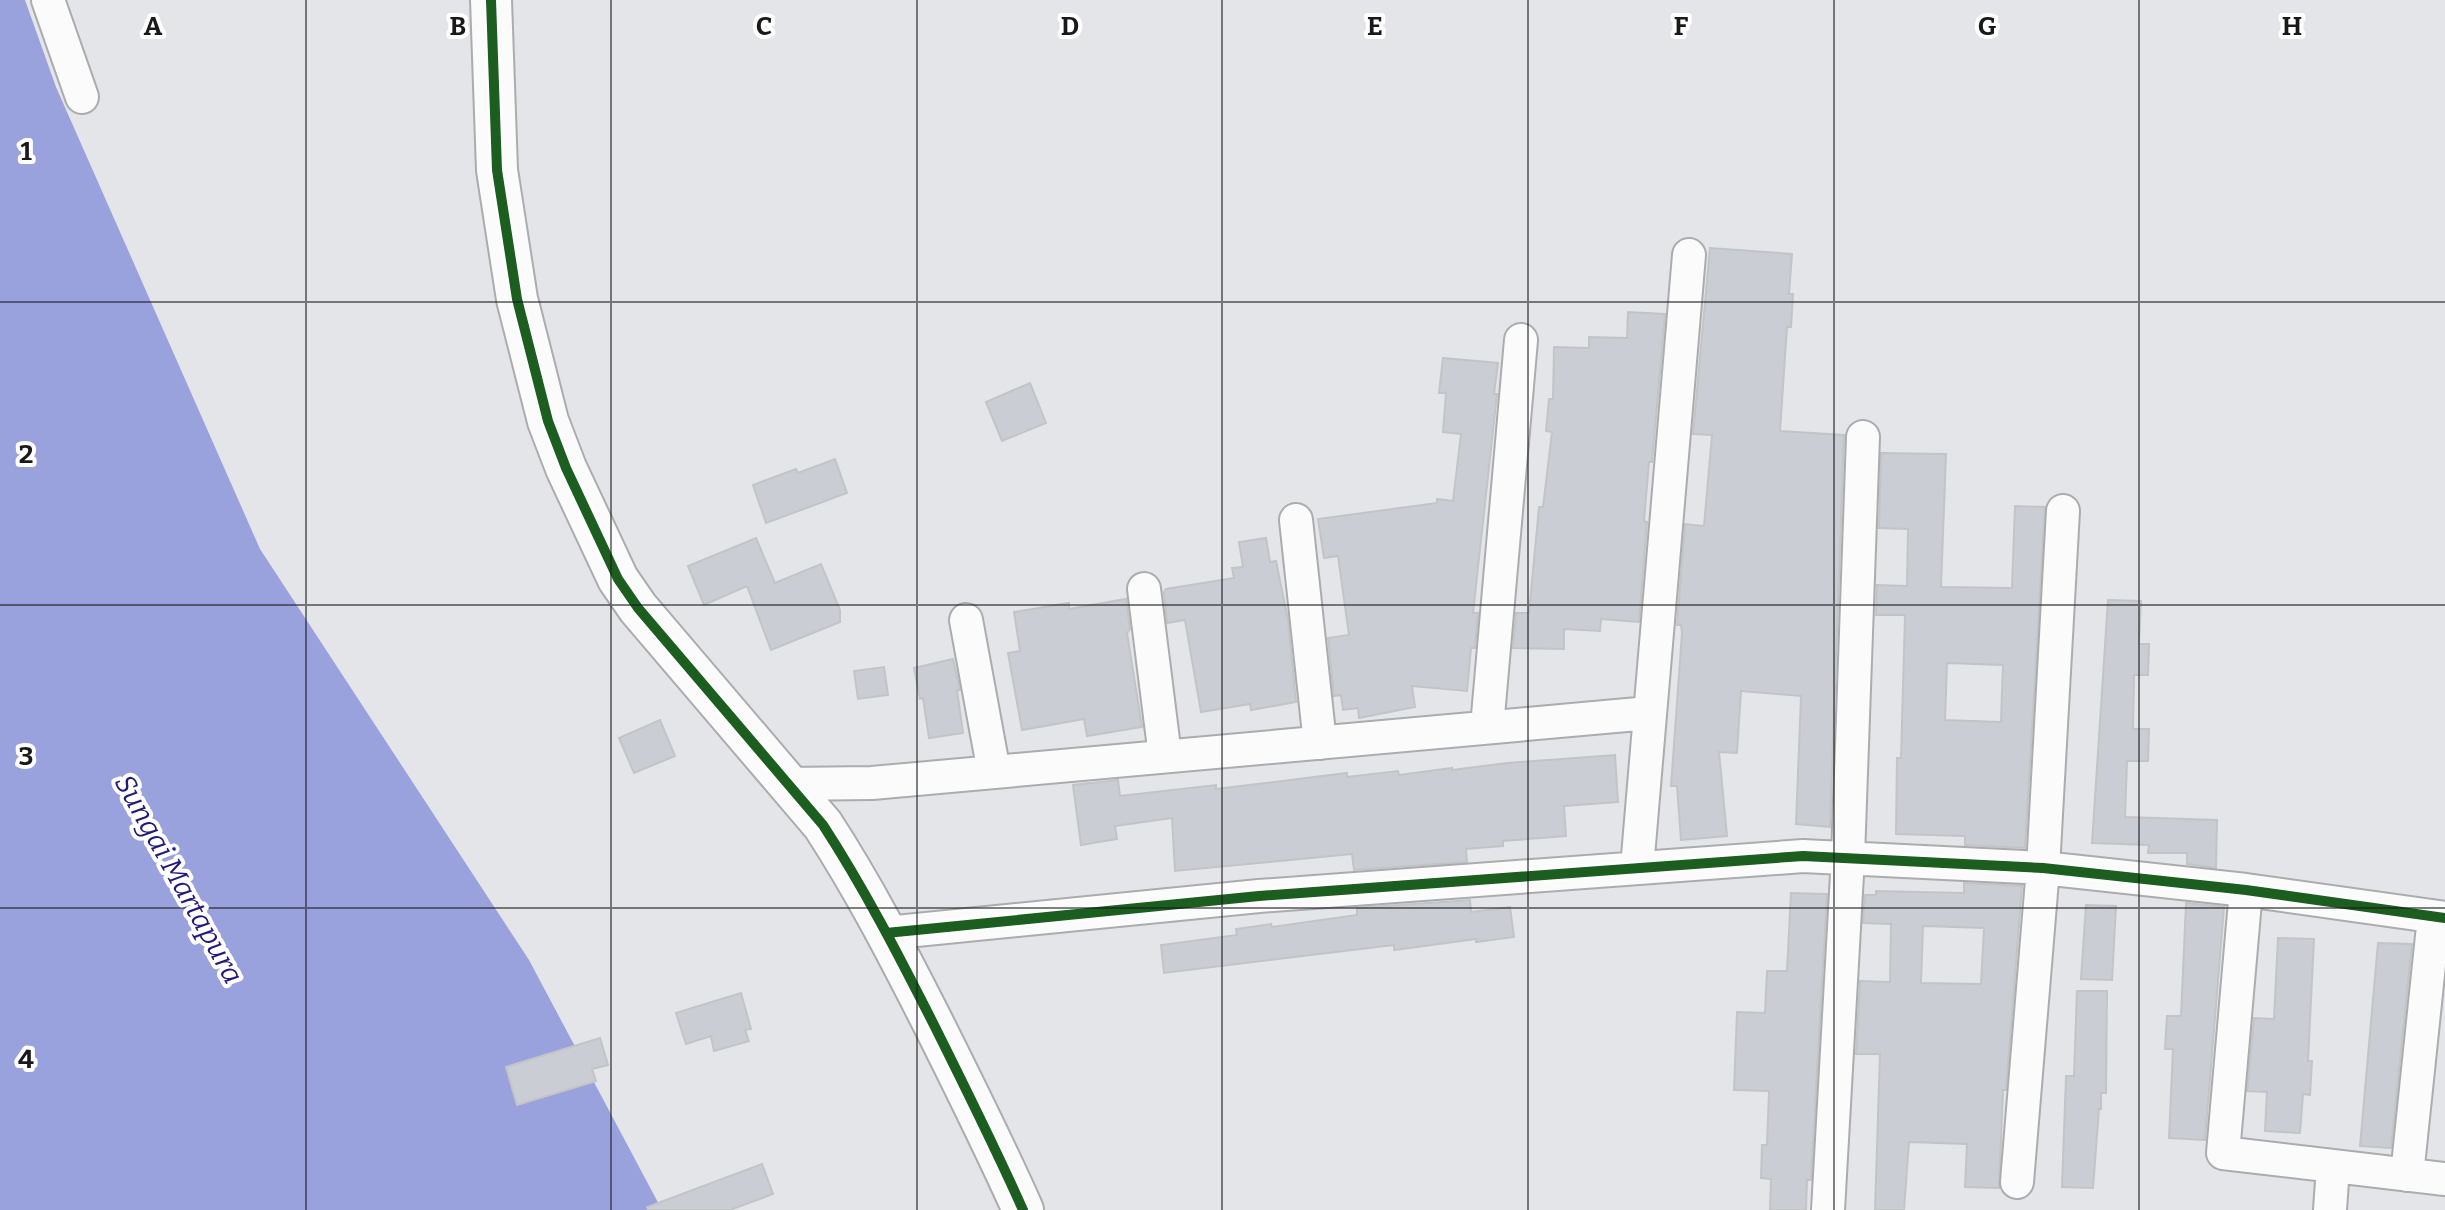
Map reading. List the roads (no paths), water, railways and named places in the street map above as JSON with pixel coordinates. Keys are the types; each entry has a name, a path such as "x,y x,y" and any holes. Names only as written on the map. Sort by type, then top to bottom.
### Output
{"street":[{"path":"48,0 82,97"},
{"path":"491,0 497,170 517,299 548,421 566,468 618,579 678,658 823,825 847,862 990,1135 1023,1210"},
{"path":"1637,868 1689,255"},
{"path":"1487,727 1521,340"},
{"path":"1828,1210 1848,857 1863,437"},
{"path":"2017,1182 2043,868 2063,511"},
{"path":"1296,520 1320,743"},
{"path":"1144,589 1165,756"},
{"path":"966,620 994,772"},
{"path":"787,784 872,783 1649,713"},
{"path":"886,933 1259,896 1803,856 2043,868 2246,890 2440,917 2407,1175"},
{"path":"2246,890 2223,1153 2445,1179"},
{"path":"2330,1210 2333,1166"}],"water":[{"name":"Sungai Martapura","path":"0,0 25,0 56,87 260,549 529,960 662,1210 0,1210"}]}
